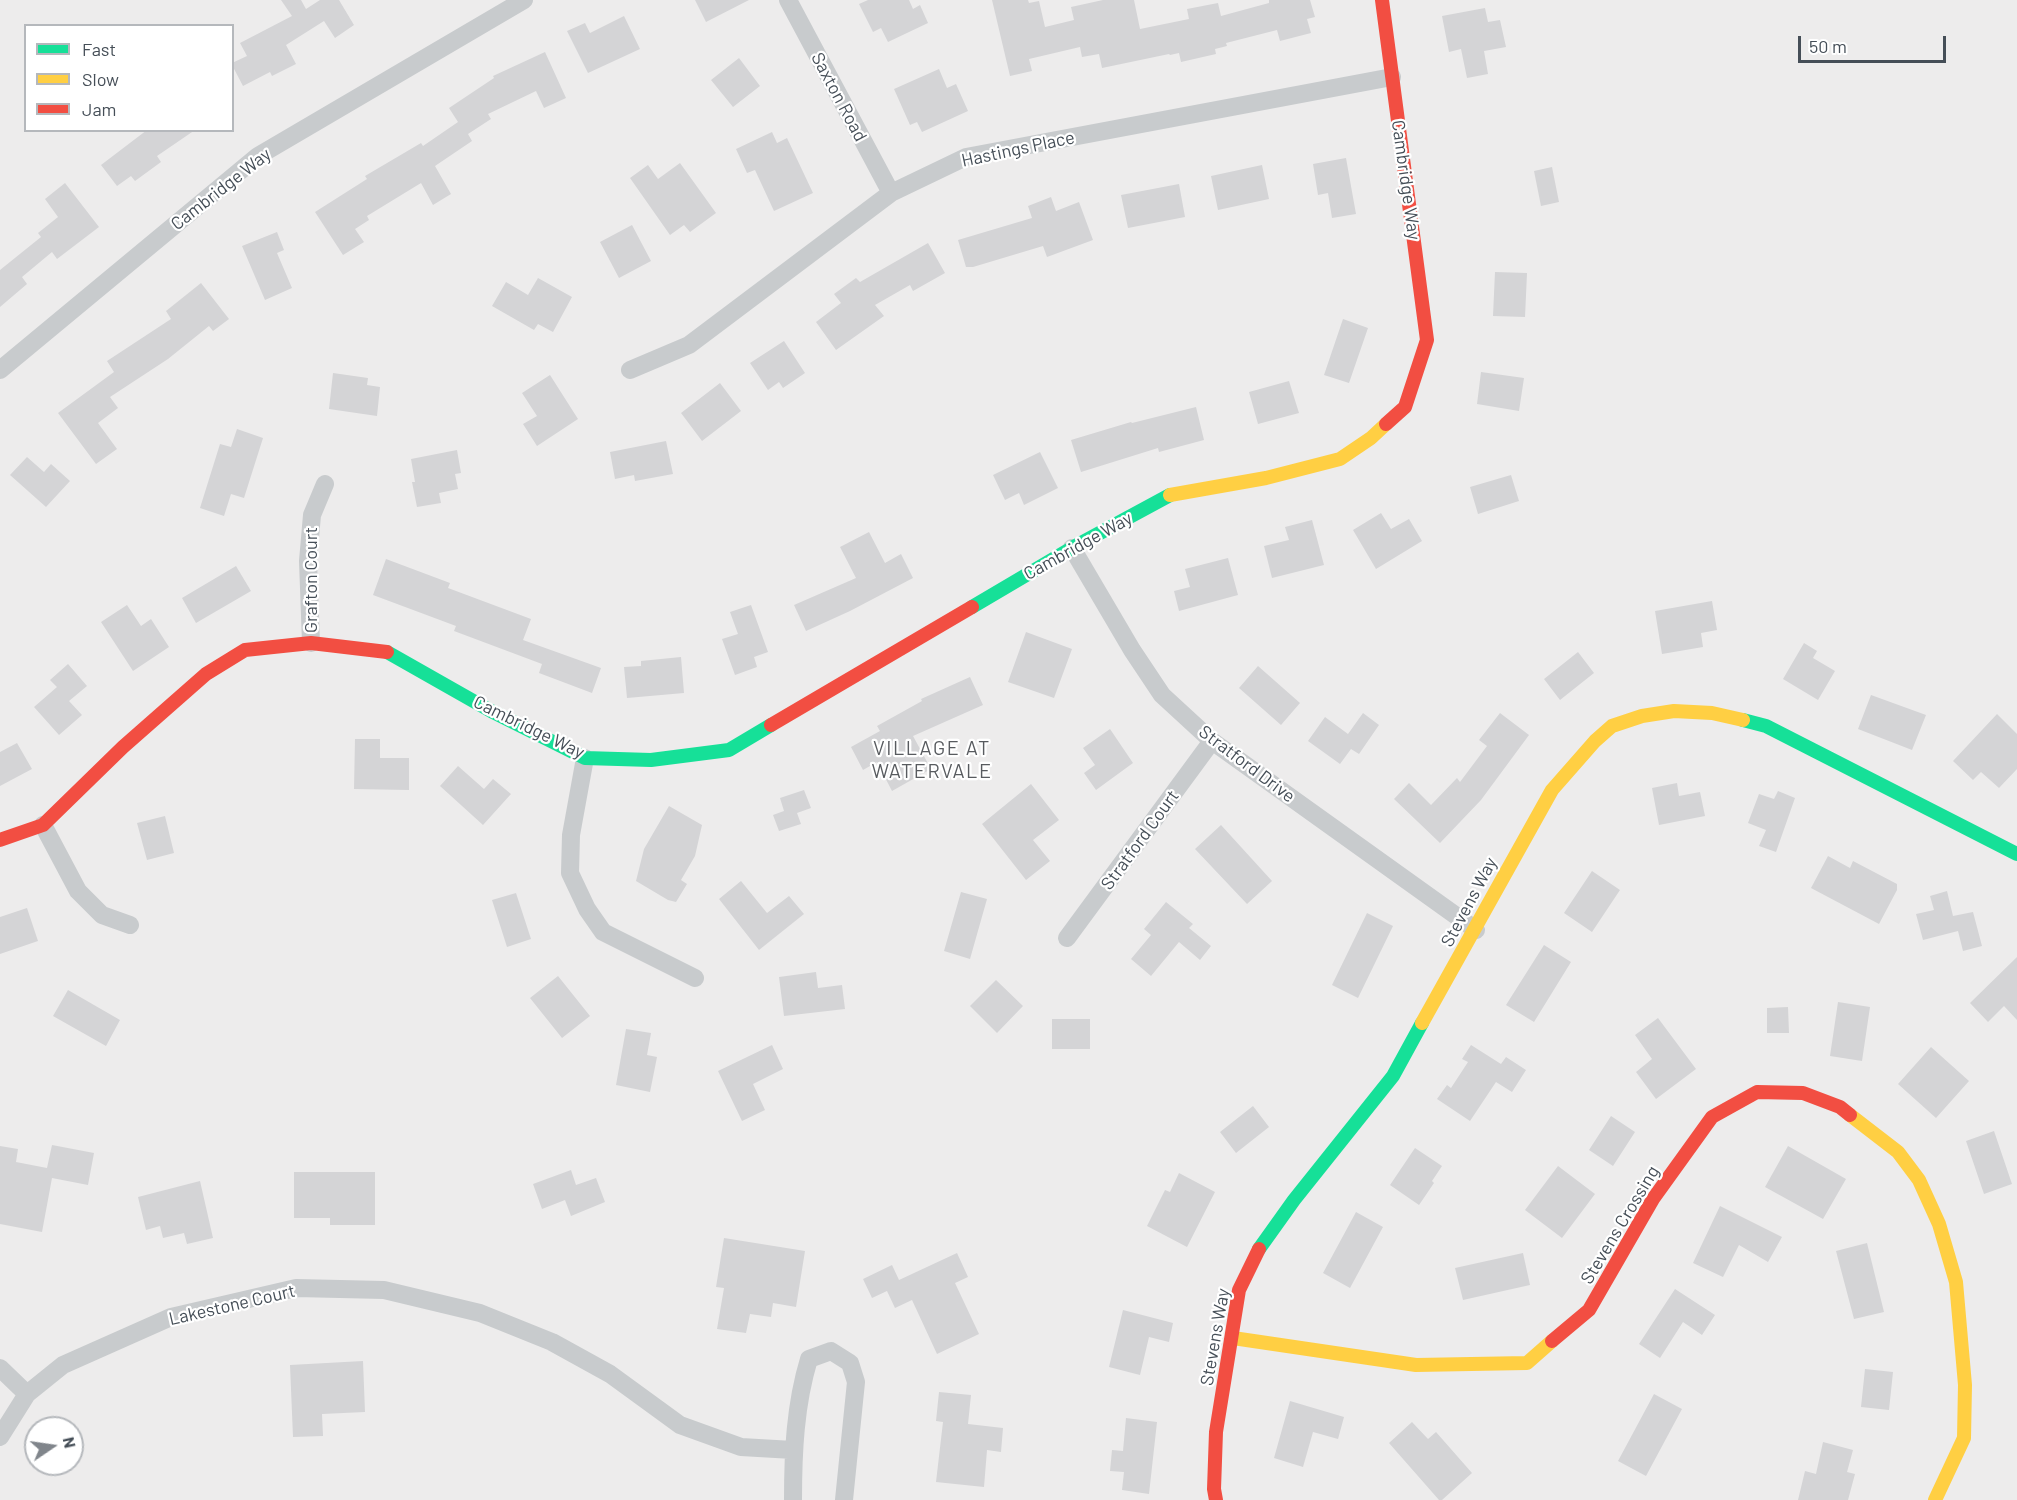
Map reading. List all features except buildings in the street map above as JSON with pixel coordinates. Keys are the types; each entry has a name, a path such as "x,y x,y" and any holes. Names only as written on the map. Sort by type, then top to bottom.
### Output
{"street":[{"name":"Cambridge Way","path":"0,370 258,156 524,0"},
{"name":"Saxton Road","path":"788,0 891,194"},
{"name":"Cambridge Way","path":"311,643 384,651 492,711 585,758 651,760 729,750 1072,548 1169,495 1266,478 1340,459 1371,438 1405,406 1427,340 1382,0"},
{"name":"Hastings Place","path":"630,370 689,345 891,194 966,157 1392,77"},
{"name":"Grafton Court","path":"311,643 308,561 312,515 325,484"},
{"name":"Stratford Drive","path":"1072,548 1132,650 1162,695 1212,741 1476,930"},
{"path":"0,840 44,825 123,747 206,674 245,650 311,643"},
{"name":"Stevens Way","path":"1215,1500 1216,1432 1239,1290 1257,1252 1294,1200 1393,1076 1552,790 1594,741 1612,726 1642,716 1674,711 1712,713 1766,726 2017,854"},
{"name":"Stratford Court","path":"1067,938 1212,741"},
{"path":"585,758 571,835 570,873 587,909 603,932 695,978"},
{"path":"44,825 78,891 102,915 130,925"},
{"name":"Stevens Crossing","path":"1233,1338 1416,1365 1527,1364 1589,1310 1653,1199 1712,1118 1757,1092 1803,1093 1840,1107 1898,1152 1919,1180 1939,1224 1956,1282 1965,1385 1965,1417 1964,1438 1935,1500"},
{"name":"Lakestone Court","path":"0,1437 27,1394 63,1365 171,1317 296,1288 384,1290 480,1312 552,1342 610,1374 680,1425 741,1447 793,1450"},
{"path":"793,1500 793,1450 808,1359 831,1351 850,1363 856,1382 844,1500"},
{"path":"0,1368 27,1394"}],"traffic: fast":[{"path":"972,607 1072,548 1170,495"},
{"path":"387,652 491,711 585,758 651,760 729,750 771,725"},
{"path":"1743,720 1766,726 2017,854"},
{"path":"1259,1249 1294,1200 1393,1076 1422,1023"}],"traffic: slow":[{"path":"1170,495 1266,478 1340,459 1371,438 1386,424"},
{"path":"1422,1023 1552,790 1595,741 1612,726 1642,716 1674,711 1712,713 1743,720"},
{"path":"1850,1115 1898,1152 1919,1180 1939,1224 1956,1282 1965,1385 1964,1438 1935,1500"},
{"path":"1233,1338 1416,1365 1527,1363 1552,1341"}],"traffic: jam":[{"path":"1382,0 1427,340 1405,407 1386,424"},
{"path":"771,725 972,607"},
{"path":"0,840 43,825 123,747 206,674 245,650 311,643 387,652"},
{"path":"1552,1341 1589,1310 1653,1199 1712,1117 1757,1092 1803,1093 1840,1107 1850,1115"},
{"path":"1216,1500 1214,1489 1216,1432 1239,1290 1259,1249"}],"district":[{"name":"VILLAGE AT WATERVALE","path":"932,760"}]}
